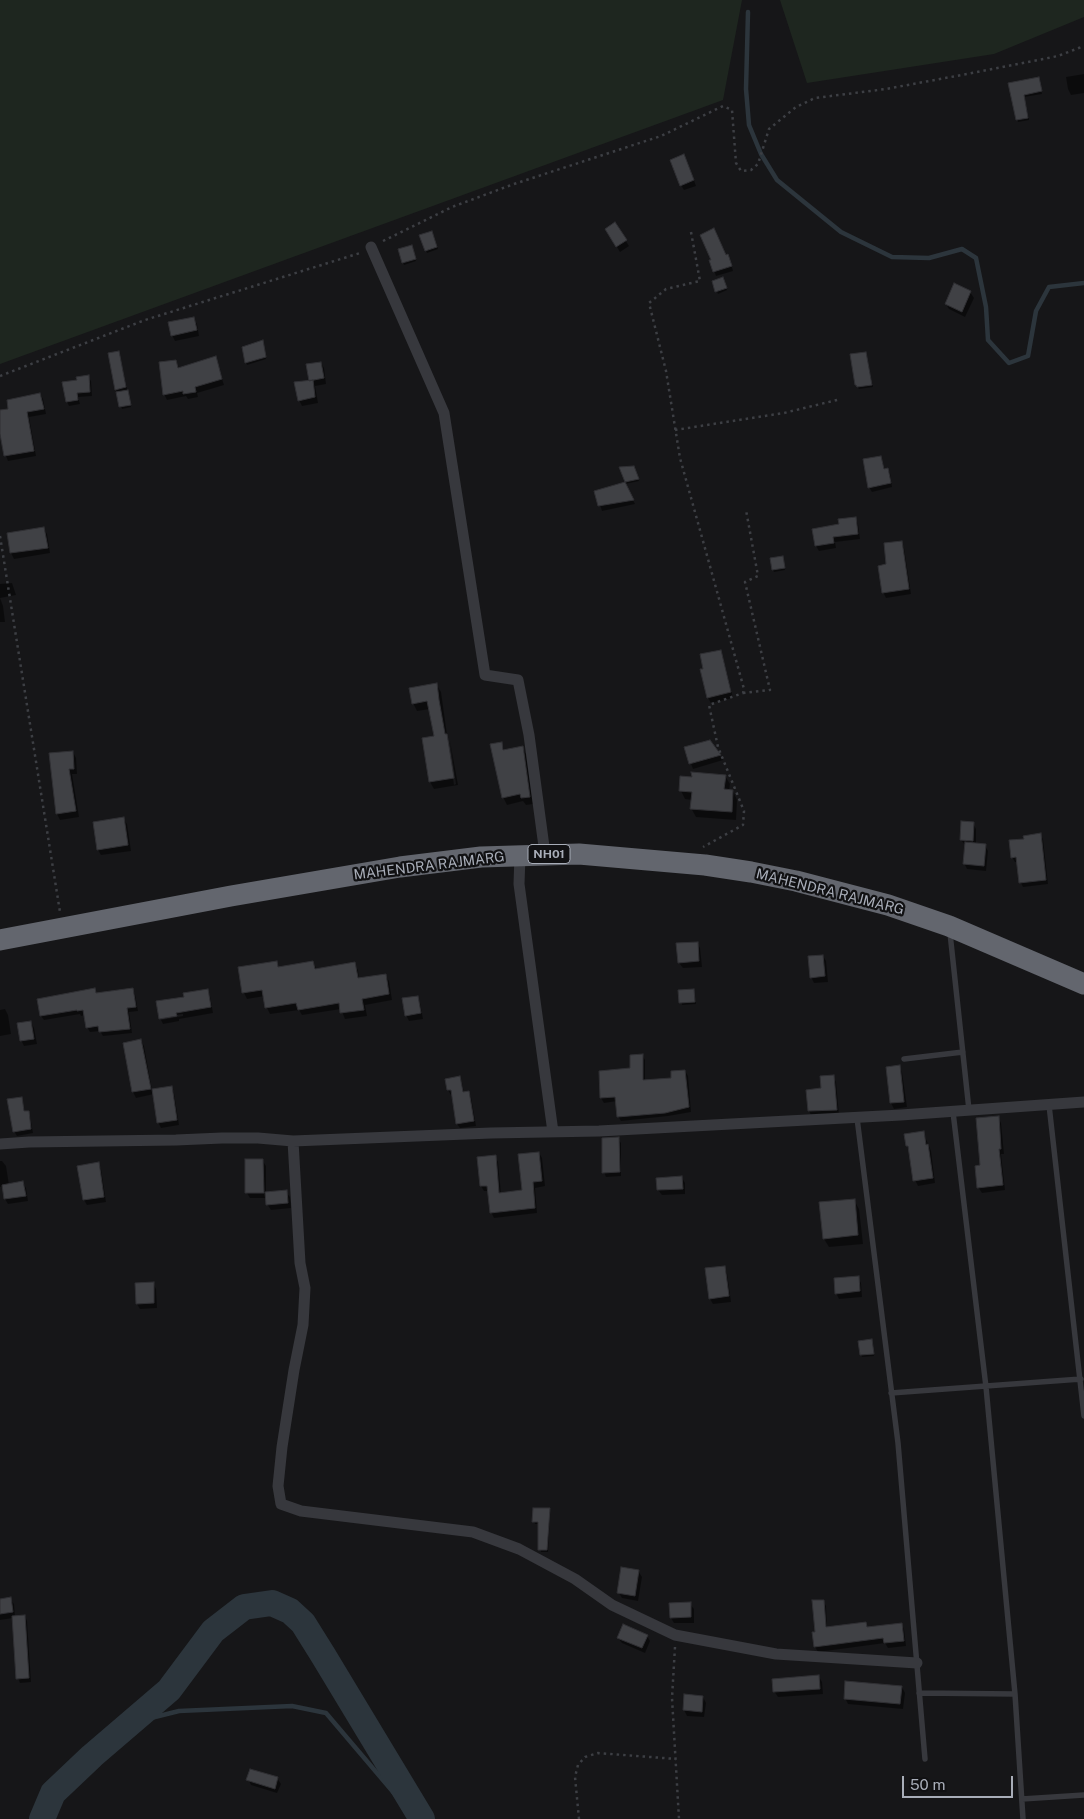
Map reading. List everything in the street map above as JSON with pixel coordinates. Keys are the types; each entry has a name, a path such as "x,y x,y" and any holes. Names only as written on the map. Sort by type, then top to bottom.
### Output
{"highway":[{"name":"MAHENDRA RAJMARG","path":"0,940 232,896 400,867 481,857 579,854 705,865 751,872 888,904 949,926 1084,984"}],"street":[{"path":"371,247 444,413 485,675 518,680 529,735 545,854"},
{"path":"520,855 519,884 553,1132"},
{"path":"0,1144 231,1138 293,1141 599,1131 857,1118 1084,1102"},
{"path":"293,1141 300,1263 305,1288 303,1325 282,1447 278,1486 281,1504 301,1510 473,1532 519,1549 575,1579 612,1605 675,1635 776,1654 917,1663"}],"lane":[{"path":"949,926 969,1110"},
{"path":"904,1059 963,1052"},
{"path":"1049,1104 1084,1416"},
{"path":"953,1112 986,1387 1015,1694 1023,1819"},
{"path":"857,1118 898,1443 925,1759"},
{"path":"891,1393 1081,1379"},
{"path":"919,1692 1015,1694"},
{"path":"1022,1799 1084,1795"}],"path":[{"path":"0,376 145,320 341,259 371,247 452,207 514,184 661,136 723,106 732,110 736,164 741,171 751,170 758,164 769,129 796,107 815,98 835,97 886,89 968,74 1058,56 1084,46"},
{"path":"691,232 700,281 666,289 649,303 666,370 680,458 744,688 743,693"},
{"path":"675,430 784,413 841,399"},
{"path":"702,848 742,825 744,811 718,748 709,705 743,693 770,690 745,582 758,576 746,510"},
{"path":"0,536 62,928"},
{"path":"675,1635 672,1698 679,1819"},
{"path":"580,1819 575,1777 578,1765 585,1757 598,1753 676,1759"}],"shaded area":[{"path":"0,0 742,0 723,100 0,364"},
{"path":"780,0 1084,0 1084,17 994,54 807,83"}],"building":[{"path":"1039,77 1042,91 1024,95 1028,118 1016,120 1008,83"},
{"path":"684,154 694,180 680,186 670,160"},
{"path":"615,222 627,240 616,247 605,229"},
{"path":"714,228 726,255 728,254 732,266 713,272 709,260 711,260 700,235"},
{"path":"432,231 437,247 425,251 419,235"},
{"path":"412,245 416,259 402,263 398,249"},
{"path":"723,277 727,288 715,292 712,281"},
{"path":"954,283 971,291 962,312 945,304"},
{"path":"194,317 197,330 171,336 168,322"},
{"path":"263,340 266,357 245,363 242,347"},
{"path":"119,351 126,387 115,390 108,353"},
{"path":"866,352 872,385 857,387 855,385 850,354"},
{"path":"216,356 222,379 195,387 196,392 183,394 183,391 163,395 159,362 176,360 178,368"},
{"path":"321,362 324,378 309,381 306,364"},
{"path":"89,375 90,392 77,393 78,400 66,402 62,382 77,380 76,377"},
{"path":"313,380 315,397 298,401 294,382"},
{"path":"128,390 131,405 119,407 116,392"},
{"path":"40,393 44,409 27,412 34,451 4,456 0,434 0,410 8,409 7,400"},
{"path":"881,456 884,469 888,468 891,483 868,488 863,459"},
{"path":"634,466 639,479 625,482 619,467"},
{"path":"625,482 634,500 598,506 594,491"},
{"path":"856,517 858,534 833,537 834,543 815,546 812,529 839,524 838,519"},
{"path":"44,527 48,548 10,553 7,533"},
{"path":"902,541 909,589 882,593 878,566 886,564 884,543"},
{"path":"783,556 785,568 772,570 770,558"},
{"path":"721,650 731,692 707,698 700,669 703,669 700,654"},
{"path":"437,683 454,778 429,782 422,738 434,736 427,701 412,704 409,688"},
{"path":"710,740 721,755 689,764 684,747"},
{"path":"502,742 503,750 523,746 530,797 521,798 520,794 502,798 490,744"},
{"path":"73,751 74,769 69,769 76,811 56,814 49,753"},
{"path":"691,772 726,775 724,789 733,790 732,812 690,809 692,792 679,791 680,776 692,777"},
{"path":"124,817 128,845 97,850 93,822"},
{"path":"961,821 974,822 973,841 960,840"},
{"path":"1041,833 1046,880 1019,883 1016,857 1011,858 1009,840 1024,839 1023,836"},
{"path":"965,842 986,844 984,866 963,864"},
{"path":"698,942 699,961 678,963 676,943"},
{"path":"823,955 825,976 810,978 808,956"},
{"path":"277,961 278,967 313,961 315,969 355,962 358,978 386,974 389,994 362,999 364,1010 340,1013 339,1003 298,1010 296,1003 265,1008 262,990 242,993 238,967"},
{"path":"95,988 96,993 133,988 136,1007 127,1008 130,1029 99,1032 98,1026 86,1028 83,1010 40,1016 37,999"},
{"path":"208,989 211,1007 176,1013 177,1016 159,1019 156,1001 184,997 183,993"},
{"path":"694,989 695,1002 679,1003 678,990"},
{"path":"418,996 421,1013 405,1016 402,998"},
{"path":"31,1021 34,1039 20,1041 17,1023"},
{"path":"141,1039 151,1089 132,1092 123,1043"},
{"path":"643,1054 643,1080 671,1078 671,1071 685,1070 689,1107 665,1113 617,1117 615,1097 600,1098 599,1071 630,1068 630,1055"},
{"path":"900,1065 904,1102 890,1103 886,1067"},
{"path":"834,1075 837,1110 808,1111 806,1090 821,1088 820,1076"},
{"path":"460,1076 463,1092 469,1091 474,1121 456,1124 451,1090 447,1090 445,1079"},
{"path":"172,1086 177,1120 157,1123 152,1089"},
{"path":"22,1097 24,1111 29,1111 31,1129 13,1132 7,1099"},
{"path":"999,1116 1001,1149 999,1149 1003,1185 977,1188 975,1166 980,1165 976,1118"},
{"path":"924,1131 933,1178 913,1181 908,1146 906,1146 904,1134"},
{"path":"619,1137 620,1172 602,1173 602,1138"},
{"path":"539,1152 542,1181 533,1182 535,1208 490,1213 487,1186 480,1186 477,1157 496,1155 499,1193 522,1190 518,1154"},
{"path":"245,1159 263,1159 264,1193 245,1193"},
{"path":"99,1162 104,1197 83,1200 77,1166"},
{"path":"682,1176 683,1189 657,1190 656,1178"},
{"path":"23,1181 26,1196 4,1199 2,1185"},
{"path":"287,1190 288,1203 266,1205 265,1192"},
{"path":"855,1199 858,1235 823,1239 819,1202"},
{"path":"725,1266 729,1296 709,1299 705,1268"},
{"path":"859,1276 860,1291 835,1294 834,1278"},
{"path":"154,1282 154,1303 136,1304 135,1283"},
{"path":"872,1339 874,1354 860,1355 858,1341"},
{"path":"533,1508 550,1508 547,1550 538,1550 538,1522 532,1522"},
{"path":"621,1567 639,1570 635,1596 617,1593"},
{"path":"11,1597 13,1612 0,1614 0,1599"},
{"path":"812,1600 824,1600 826,1627 866,1622 867,1627 902,1623 904,1641 884,1643 883,1638 814,1647 812,1632 815,1632"},
{"path":"691,1602 691,1617 670,1618 669,1603"},
{"path":"25,1615 29,1678 16,1679 12,1616"},
{"path":"623,1624 648,1635 642,1648 617,1638"},
{"path":"819,1675 820,1689 773,1692 772,1679"},
{"path":"845,1681 902,1686 900,1704 844,1699"},
{"path":"684,1694 703,1696 702,1712 683,1710"},
{"path":"250,1769 278,1777 275,1789 246,1780"}],"waterway":[{"path":"748,12 746,89 749,125 761,154 777,180 841,232 892,257 929,258 962,249 976,258 986,307 988,340 1009,363 1028,356 1036,311 1049,287 1084,283"},
{"path":"42,1819 53,1793 92,1756 169,1690 213,1631 244,1607 272,1603 290,1611 303,1623 422,1819"},
{"path":"131,1723 179,1711 292,1706 326,1713 416,1819"}]}
